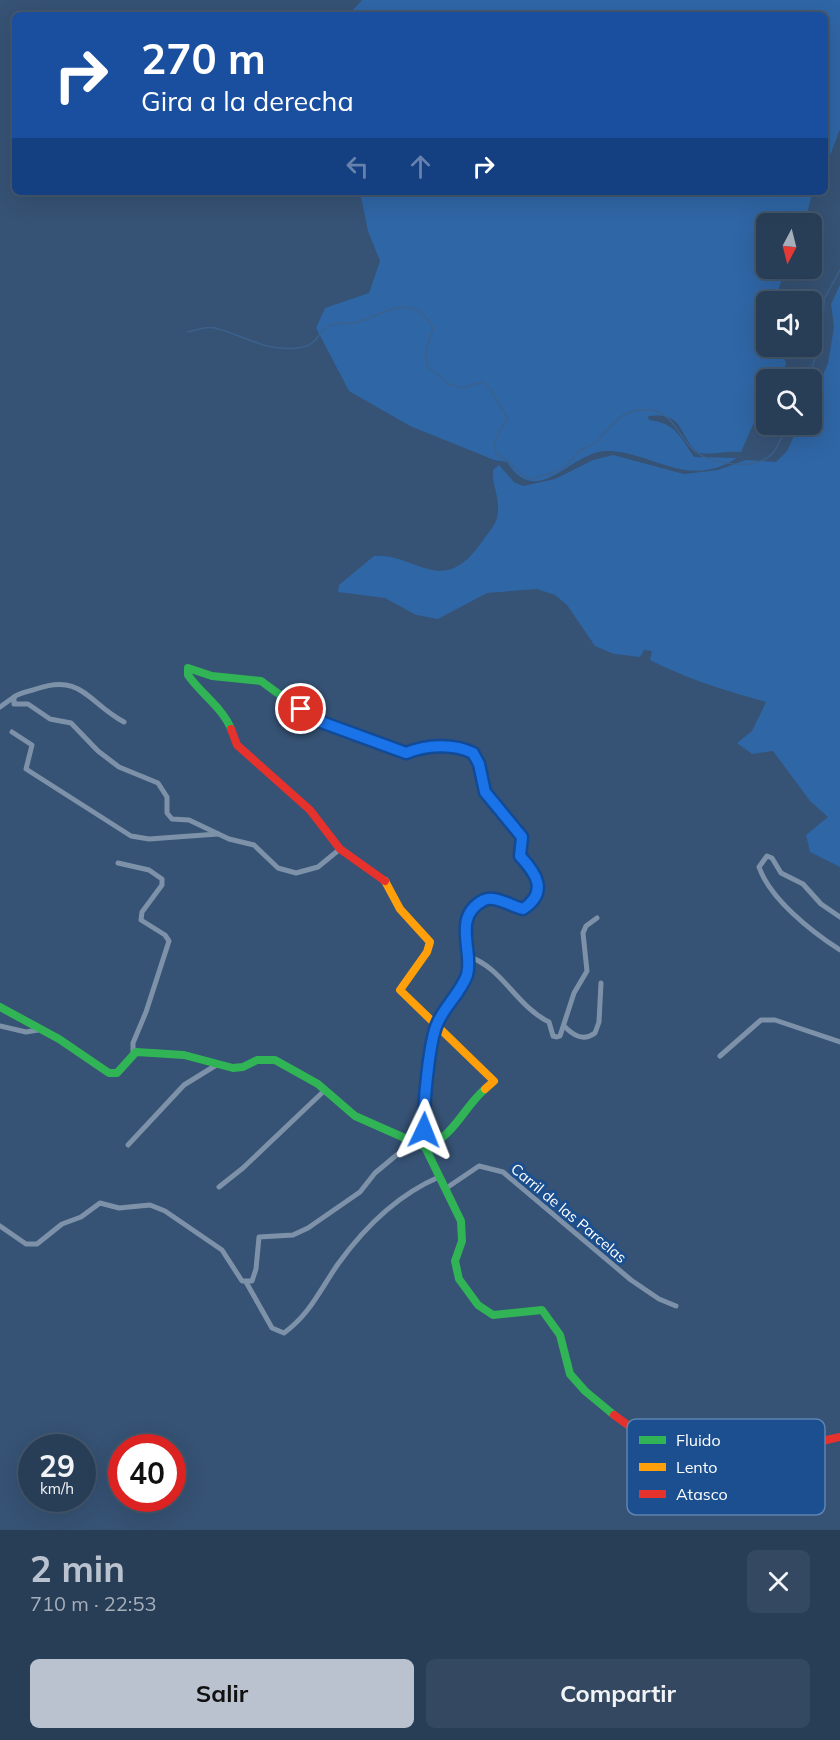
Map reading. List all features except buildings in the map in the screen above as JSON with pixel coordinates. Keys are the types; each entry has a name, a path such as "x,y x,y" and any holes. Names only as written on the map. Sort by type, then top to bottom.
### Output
{"street":[{"path":"133,1053 166,1052 239,1067 257,1059 275,1060 300,1072 355,1116 411,1143 425,1147 440,1142 463,1116 470,1102 494,1081 436,1023 400,990 430,942 400,909 384,878 340,849 310,810 237,745 226,715 198,689 188,675 188,668 212,676 261,681 313,719 406,753 422,747 461,749 473,753 479,764 485,792 522,837 520,856 533,869 537,892 530,904 523,909 507,905 497,898 485,900 474,909 466,922 464,938 469,957 467,975 436,1023 423,1113 425,1147 461,1221 464,1236 453,1266 454,1275 480,1307 493,1315 504,1316 524,1308 542,1310 561,1335 570,1374 585,1391 627,1426"},
{"path":"0,707 14,697 49,684 63,682 75,686 108,713 124,722"},
{"path":"14,697 14,704 28,704 50,719 70,723 98,751 119,767 158,783 167,797 167,813 172,819 189,820 220,834 254,845 278,868 296,873 318,867 340,849"},
{"path":"12,732 32,745 26,769 131,836 149,839 220,834"},
{"path":"840,917 821,904 803,884 781,873 772,858 767,856 763,858 759,867 764,883 797,917 840,950"},
{"path":"0,1007 59,1039 112,1074 120,1071 133,1053 133,1043 146,1012 169,941 165,935 141,920 142,912 162,885 162,879 149,870 118,863"},
{"path":"469,957 492,968 527,1010 549,1022 553,1036 560,1036 574,993 587,971 588,956 583,933 585,926 597,918"},
{"path":"564,1026 574,1036 590,1037 595,1033 599,1022 601,983"},
{"path":"720,1056 761,1020 775,1020 840,1042"},
{"path":"0,1026 26,1032 39,1030"},
{"path":"129,1145 184,1085 220,1064"},
{"path":"219,1187 243,1168 325,1090"},
{"path":"246,1282 252,1281 256,1269 259,1237 293,1235 308,1228 360,1192 375,1173 411,1143"},
{"name":"Carril de las Parcelas","path":"445,1189 479,1166 503,1172 631,1280 659,1299 676,1306"},
{"path":"0,1226 26,1244 38,1244 62,1224 81,1216 100,1203 119,1208 150,1204 165,1211 222,1250 242,1281 246,1282 272,1328 284,1333 311,1309 338,1265 365,1230 402,1198 439,1177"},
{"path":"825,1440 840,1437"}],"shaded area":[{"path":"362,0 840,0 840,129 828,161 828,12 351,12"},
{"path":"361,195 812,195 807,213 756,213 756,279 782,279 778,291 756,291 756,357 784,357 786,364 785,369 756,369 756,418 741,452 699,453 692,447 676,422 661,416 648,416 649,420 671,427 694,457 737,458 719,467 702,471 671,467 624,453 607,451 594,453 555,475 542,480 530,481 518,476 507,462 494,460 410,426 349,391 316,328 325,308 369,293 380,261 368,231"},
{"path":"840,285 840,867 810,852 806,835 828,817 810,801 773,751 752,754 737,743 752,731 766,702 707,684 664,667 650,660 652,651 644,650 640,657 614,654 595,646 567,605 555,595 537,589 487,593 438,619 416,615 385,598 338,592 339,585 374,556 395,558 438,571 463,563 475,551 496,521 498,506 493,470 499,465 514,482 523,486 555,479 593,460 613,455 684,474 718,470 746,460 776,462 787,451 794,435 822,435 822,377 828,363 834,327 831,304"}],"waterway":[{"path":"812,369 823,328 824,299 840,270"},
{"path":"188,332 215,328 268,346 291,349 311,344 331,325 358,322 399,308 408,307 417,310 433,328 426,351 427,366 449,384 461,388 483,382 491,390 508,419 495,441 496,450 499,456 529,479 554,472 567,465 579,451 595,443 618,419 640,410 650,410 665,416 696,452 724,463 746,464 766,459 773,453 782,435"}],"traffic: fast":[{"path":"231,729 223,714 188,675 188,668 212,676 261,681 313,719 406,753 440,747 473,753 479,764 485,792 521,837 522,858"},
{"path":"0,1007 59,1039 109,1073 117,1073 136,1052 184,1055 233,1068 243,1067 257,1060 275,1060 318,1084 355,1116 425,1147 444,1136 485,1089"},
{"path":"429,1058 425,1103 425,1147 461,1221 462,1241 455,1261 459,1279 478,1305 493,1315 542,1310 560,1335 570,1374 585,1391 614,1415"}],"traffic: slow":[{"path":"429,1058 438,1021 467,974 466,924 469,915 484,900 498,900 523,909 534,896 535,878 522,858"},
{"path":"385,881 400,909 430,942 427,952 400,990 494,1081 485,1089"}],"traffic: jam":[{"path":"231,729 237,745 310,810 340,849 385,881"},
{"path":"614,1415 627,1424"},
{"path":"825,1440 840,1437"}],"route":[{"path":"301,709 313,719 406,753 422,747 461,749 473,753 479,764 485,792 522,837 520,856 536,875 537,892 530,904 523,909 507,905 497,898 485,900 474,909 466,922 464,938 469,957 467,975 436,1023 423,1113 424,1130"}]}
